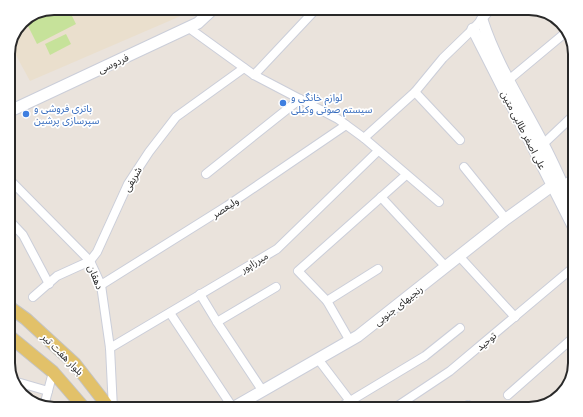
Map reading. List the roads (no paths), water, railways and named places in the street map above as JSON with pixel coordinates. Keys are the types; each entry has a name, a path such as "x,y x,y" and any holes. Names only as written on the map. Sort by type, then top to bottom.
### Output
{"main road":[{"name":"بلوار هفت تیر","path":"15,311 26,319 75,364 106,402"},
{"name":"بلوار هفت تیر","path":"15,341 53,372 79,402"}],"street":[{"name":"فردوسی","path":"15,109 198,24 207,15"},
{"path":"254,75 290,34 310,15"},
{"path":"364,138 415,92 443,58 474,29 486,15"},
{"name":"علی اصغر طالبی متین","path":"482,20 505,83"},
{"path":"189,28 254,75 338,119 364,138 439,202"},
{"name":"علی اصغر طالبی متین","path":"474,29 564,191 568,205"},
{"path":"505,83 563,35"},
{"name":"شریفی","path":"90,261 97,252 128,184 148,152 176,117 244,68"},
{"path":"415,92 460,140"},
{"path":"206,174 300,99"},
{"path":"539,148 568,121"},
{"name":"ولیعصر","path":"101,285 227,206 346,125"},
{"name":"میرزاپور","path":"110,348 277,249 378,151"},
{"path":"464,166 506,219"},
{"path":"350,341 327,301 298,271 406,174"},
{"name":"دهقان","path":"15,185 90,261 101,285 110,348 112,402"},
{"name":"رنجیهای جنوبی","path":"243,402 350,341 370,327 506,219 564,191"},
{"path":"381,197 446,267"},
{"path":"15,226 23,235 49,284"},
{"path":"459,256 515,317"},
{"path":"33,297 57,276 90,261"},
{"path":"327,301 378,269"},
{"name":"توحید","path":"404,402 450,371 568,272"},
{"path":"216,322 276,287"},
{"path":"200,294 216,322 262,390"},
{"path":"170,313 227,402"},
{"path":"318,359 350,401 425,356 460,328"},
{"path":"508,395 568,342"},
{"path":"45,401 53,372"},
{"path":"20,383 48,391"}],"place":[{"name":"لوازم خانگی و سیستم صوتی وکیلی","path":"283,103"},
{"name":"باتری فروشی و سپرسازی پرشین","path":"26,114"}]}
